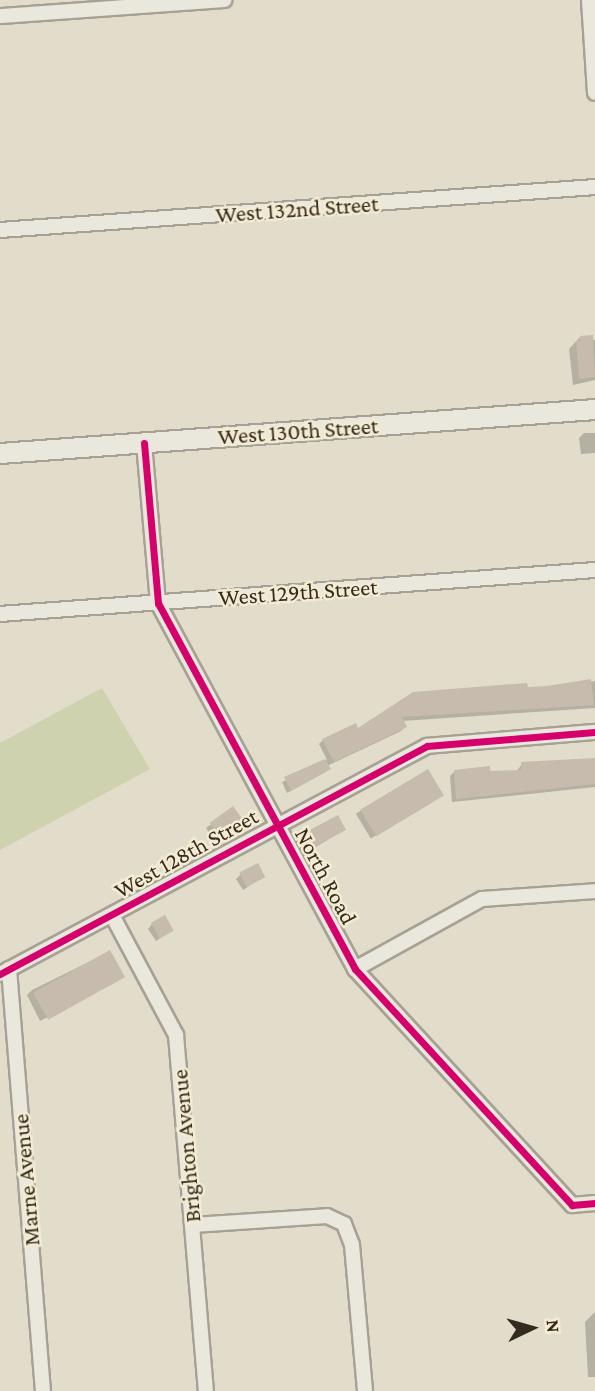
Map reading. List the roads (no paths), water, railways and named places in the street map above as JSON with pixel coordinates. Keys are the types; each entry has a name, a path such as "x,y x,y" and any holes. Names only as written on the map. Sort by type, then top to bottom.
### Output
{"main road":[{"name":"West 130th Street","path":"0,453 595,409"}],"street":[{"path":"0,16 224,0"},
{"path":"589,0 595,93"},
{"name":"West 132nd Street","path":"0,230 595,187"},
{"name":"North Road","path":"144,443 158,603 355,969 572,1205 595,1203"},
{"name":"West 129th Street","path":"0,614 595,570"},
{"name":"West 128th Street","path":"5,972 427,746 595,732"},
{"path":"355,969 482,899 595,891"},
{"name":"Brighton Avenue","path":"113,916 176,1035 206,1391"},
{"name":"Marne Avenue","path":"5,972 43,1391"},
{"path":"193,1225 327,1216 344,1224 352,1245 365,1391"}]}
